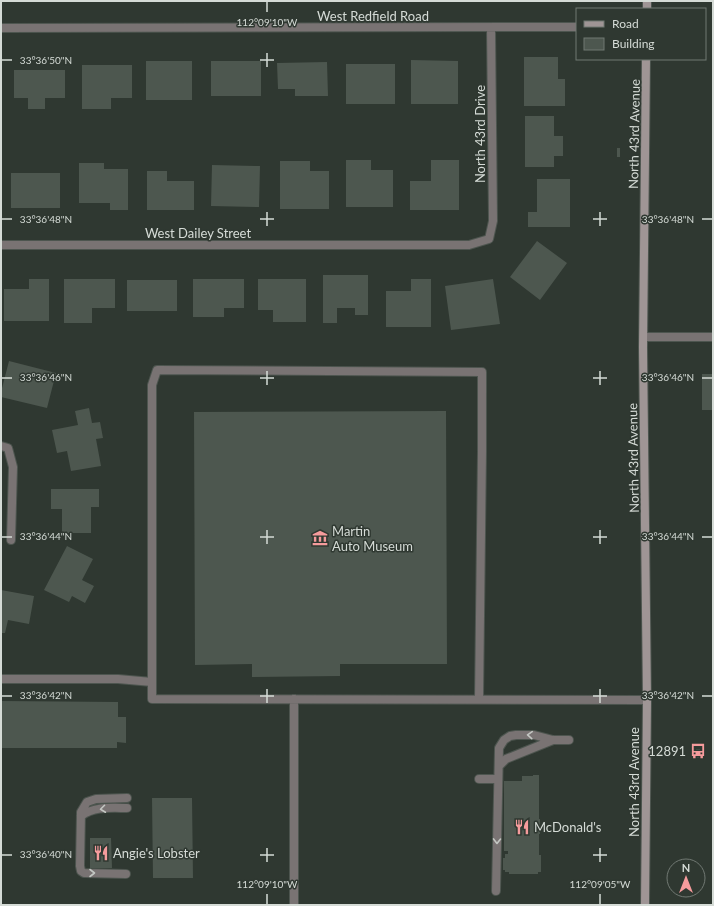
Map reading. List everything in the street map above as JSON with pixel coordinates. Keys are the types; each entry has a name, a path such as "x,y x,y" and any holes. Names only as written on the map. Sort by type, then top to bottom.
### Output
{"main road":[{"name":"North 43rd Avenue","path":"645,905 647,700 644,337 646,60"}],"street":[{"name":"West Redfield Road","path":"1,28 576,27"},
{"name":"North 43rd Drive","path":"489,239 493,221 492,28"},
{"name":"West Dailey Street","path":"1,245 470,245 489,239"},
{"path":"644,337 713,337"},
{"path":"479,699 482,372 157,370 152,385 152,699 647,700"},
{"path":"1,446 8,448 13,467 11,540"},
{"path":"1,679 118,679 152,682"},
{"path":"294,699 294,905"},
{"path":"496,891 499,748 504,740 510,736 516,735 534,735 554,740 569,740"},
{"path":"499,766 506,759 554,740"},
{"path":"479,779 498,779"},
{"path":"126,874 84,873 81,871 80,866 81,812 87,802 96,799 127,798"},
{"path":"81,816 86,812 96,810 108,808 127,808"}],"building":[{"path":"524,57 558,57 558,79 565,79 565,106 524,106"},
{"path":"411,60 458,61 458,104 411,104"},
{"path":"146,61 192,61 192,100 146,100"},
{"path":"211,61 261,61 261,96 211,96"},
{"path":"327,62 328,96 295,96 295,89 278,89 277,63"},
{"path":"346,64 395,64 395,104 346,104"},
{"path":"82,65 132,65 132,98 111,98 111,109 82,109"},
{"path":"14,70 65,70 65,98 45,98 45,109 28,109 28,98 14,98"},
{"path":"525,116 554,116 554,136 563,136 563,156 554,156 554,167 525,167"},
{"path":"617,148 620,148 620,157 617,157"},
{"path":"346,160 371,160 371,170 393,170 393,207 346,207"},
{"path":"431,160 459,160 459,210 410,210 410,181 431,181"},
{"path":"280,161 310,161 310,171 329,171 329,209 280,209"},
{"path":"79,163 104,163 104,169 128,169 128,210 110,210 110,203 79,203"},
{"path":"212,165 260,166 259,207 211,206"},
{"path":"147,171 167,171 167,181 194,181 194,210 147,210"},
{"path":"11,173 60,173 60,208 11,208"},
{"path":"537,179 570,179 570,227 528,227 528,212 537,212"},
{"path":"537,241 567,263 540,300 510,277"},
{"path":"323,275 368,275 368,315 355,315 355,308 337,308 337,323 323,323"},
{"path":"29,279 49,279 49,321 4,321 4,289 29,289"},
{"path":"64,279 115,279 115,308 92,308 92,323 64,323"},
{"path":"193,279 244,279 244,308 224,308 224,317 193,317"},
{"path":"258,279 306,279 306,322 273,322 273,310 258,310"},
{"path":"411,279 431,279 431,327 386,327 386,291 411,291"},
{"path":"493,279 500,324 451,330 445,286"},
{"path":"127,280 177,280 177,311 127,311"},
{"path":"9,361 56,373 47,408 1,397"},
{"path":"702,374 713,374 713,410 702,410"},
{"path":"89,408 92,423 100,422 103,438 96,439 101,466 71,471 67,451 57,453 52,430 78,425 75,411"},
{"name":"Martin Auto Museum","path":"446,411 447,664 340,664 340,676 252,677 252,664 195,665 194,412"},
{"path":"51,489 99,489 99,507 91,507 91,533 62,533 62,509 51,509"},
{"path":"67,546 93,559 82,580 94,586 85,603 72,596 69,602 44,590"},
{"path":"1,590 34,596 29,624 8,620 5,633 1,633"},
{"path":"1,701 118,702 118,717 126,717 126,743 117,742 117,748 1,748"},
{"path":"696,749 700,749 700,758 696,758"},
{"name":"McDonald's","path":"539,775 539,855 541,855 541,872 538,872 538,874 509,874 509,872 505,872 505,870 503,870 503,858 505,858 505,854 508,854 508,851 504,851 504,781 522,781 522,776"},
{"path":"152,798 192,798 193,878 153,878"},
{"name":"Angie's Lobster","path":"90,838 111,838 112,868 90,868"}],"place":[{"name":"Martin Auto Museum","path":"320,538"},
{"name":"12891","path":"698,751"},
{"name":"McDonald's","path":"522,827"},
{"name":"Angie's Lobster","path":"101,853"}]}
